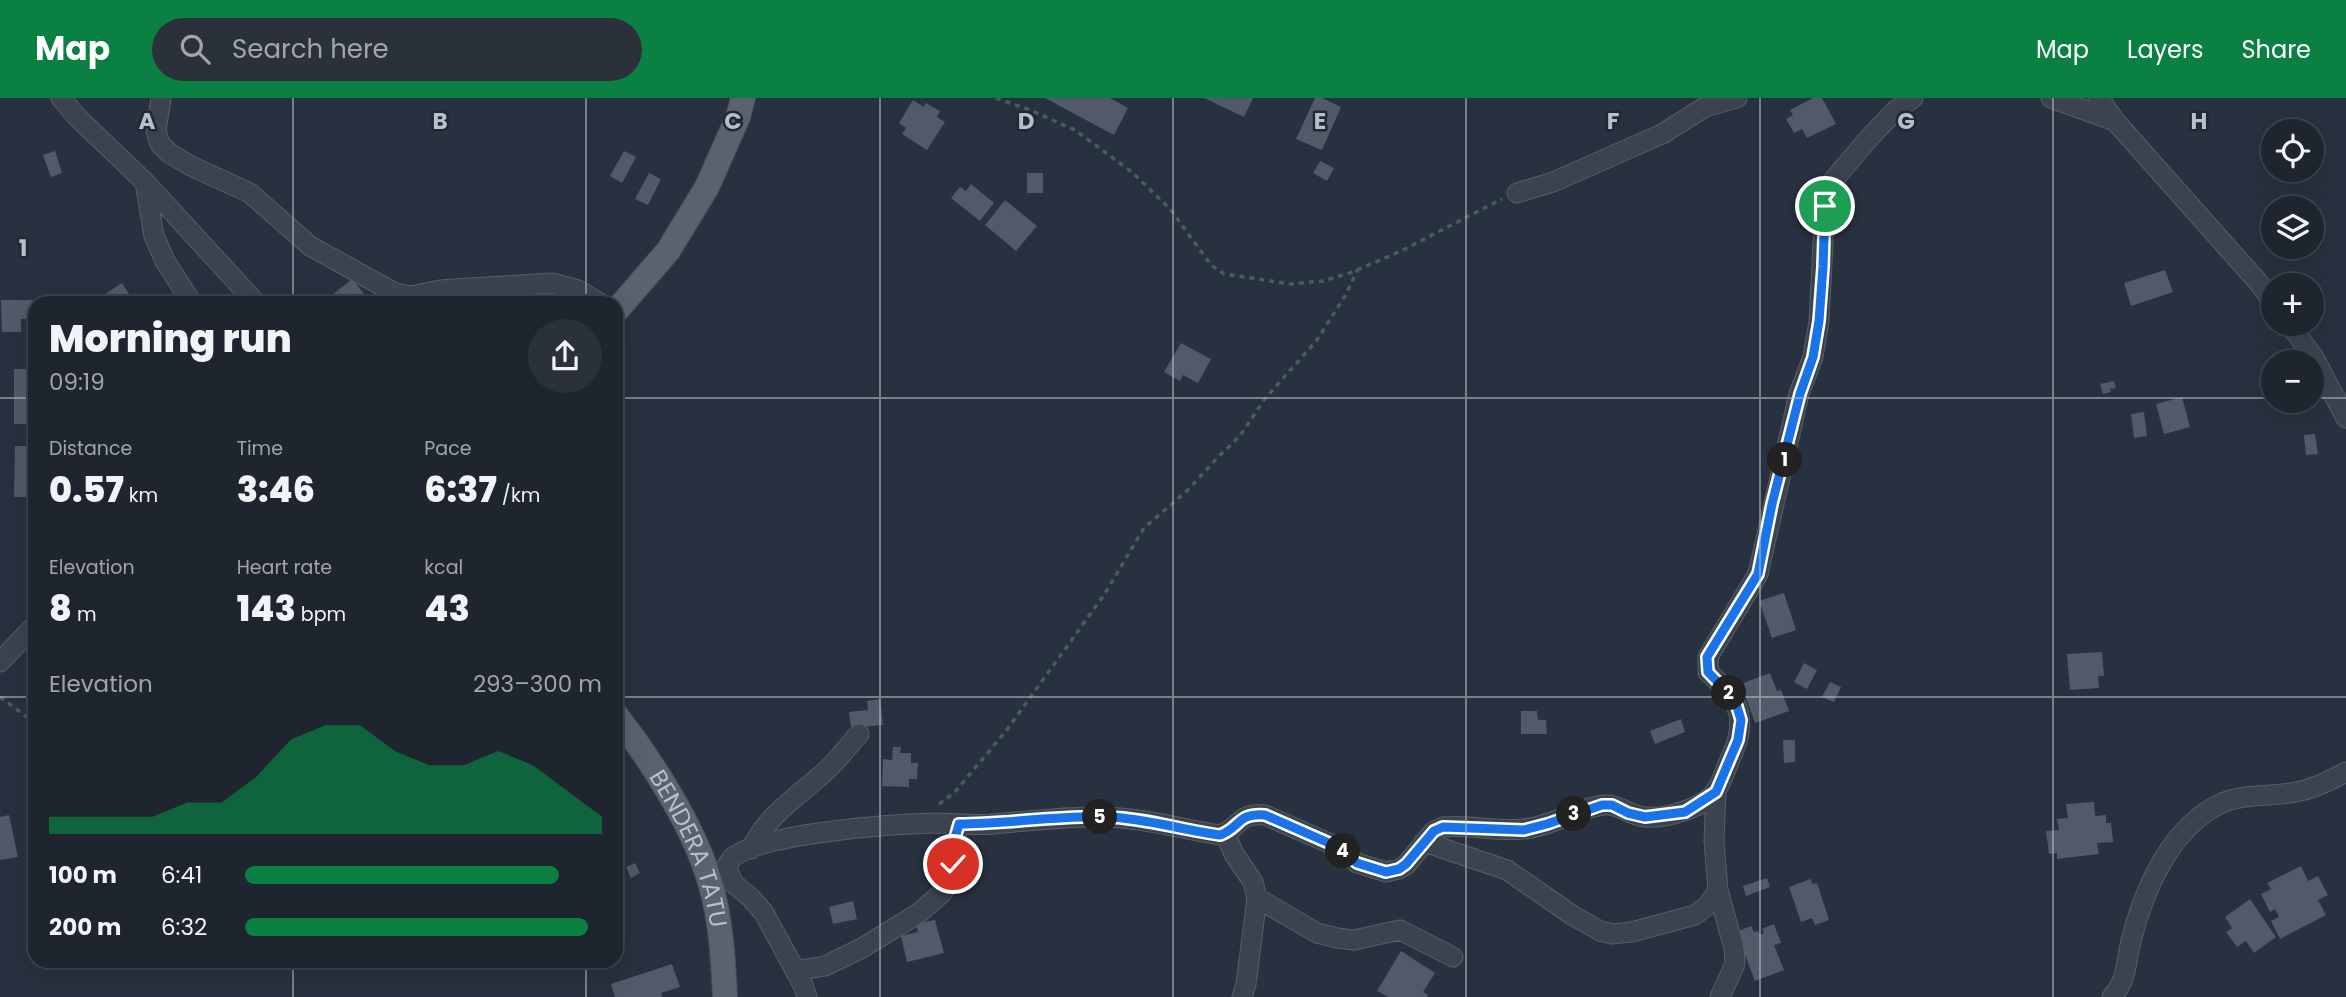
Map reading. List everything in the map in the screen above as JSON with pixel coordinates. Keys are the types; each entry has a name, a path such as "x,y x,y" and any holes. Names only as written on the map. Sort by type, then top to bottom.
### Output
{"main road":[{"path":"623,303 668,251 707,187 738,117 743,98"},
{"name":"BENDERA TATU","path":"623,724 643,749 705,864 719,927 725,997"}],"street":[{"path":"61,98 78,118 145,182 250,296"},
{"path":"161,98 156,131 160,144 169,153 250,193 310,246 395,293 411,296 440,290 552,282 588,296"},
{"path":"1517,192 1553,181 1662,134 1705,107 1737,98"},
{"path":"1720,997 1735,964 1734,948 1718,890 1714,841 1716,792 1738,740 1741,720 1735,700 1708,672 1707,657 1758,574 1772,504 1800,394 1813,357 1821,294 1825,206 1830,184 1896,110 1913,98"},
{"path":"2051,98 2115,121"},
{"path":"2099,98 2115,121 2261,286"},
{"path":"145,182 154,236 165,261 188,296"},
{"path":"2298,336 2313,356 2346,418"},
{"path":"0,662 28,632"},
{"path":"751,849 759,832 774,816 829,768 859,734"},
{"path":"2112,997 2124,978 2133,933 2148,894 2171,846 2194,821 2223,803 2252,796 2296,792 2324,784 2346,772"},
{"path":"807,997 764,913 734,884 726,867 732,858 785,839 888,826 991,824 1055,817 1156,821 1212,834 1226,833 1233,824 1254,814 1265,815 1338,847 1357,863 1386,872 1406,864 1434,831 1443,827 1524,830 1602,805 1612,805 1645,817 1685,812 1716,792"},
{"path":"794,971 825,966 862,948 903,924 942,893 951,879 952,848 959,824"},
{"path":"1226,833 1234,854 1253,882 1257,898 1248,972 1242,997"},
{"path":"1424,842 1507,870 1572,915 1600,931 1612,934 1632,932 1695,915 1708,905 1718,890"},
{"path":"1257,898 1317,933 1354,940 1400,930 1453,957"}],"path":[{"path":"996,98 1075,130 1132,172 1170,209 1211,265 1224,274 1290,285 1322,281 1401,251 1517,192"},
{"path":"939,805 955,792 1006,731 1104,595 1144,528 1183,495 1240,436 1264,400 1317,340 1345,296 1358,269"},
{"path":"0,697 28,718"}],"building":[{"path":"1045,98 1110,98 1128,108 1114,135"},
{"path":"1204,98 1253,98 1244,117"},
{"path":"1315,98 1322,98 1341,107 1322,150 1296,139"},
{"path":"1813,98 1822,98 1836,124 1807,138 1802,129 1794,133 1786,119 1793,115 1790,110"},
{"path":"913,100 924,107 926,103 940,111 937,117 945,122 927,150 902,134 906,128 899,123"},
{"path":"55,151 62,173 51,177 43,155"},
{"path":"624,151 636,157 622,183 610,176"},
{"path":"1320,161 1334,168 1327,181 1313,173"},
{"path":"649,173 661,179 648,205 635,199"},
{"path":"1027,173 1043,173 1043,193 1027,193"},
{"path":"971,184 994,203 980,221 951,198 960,187 966,191"},
{"path":"1005,200 1037,226 1016,251 985,225"},
{"path":"2165,270 2173,292 2131,306 2124,283"},
{"path":"352,279 365,295 364,296 331,296"},
{"path":"122,283 130,296 102,296"},
{"path":"1,300 28,300 28,319 21,319 21,332 2,332"},
{"path":"1181,343 1211,359 1198,383 1183,375 1180,381 1164,372"},
{"path":"14,369 28,369 28,424 14,424"},
{"path":"2114,381 2116,388 2103,394 2100,384"},
{"path":"2182,397 2190,427 2164,434 2156,404"},
{"path":"2144,412 2147,436 2134,438 2131,414"},
{"path":"2315,434 2318,454 2306,455 2304,435"},
{"path":"15,446 28,446 28,497 14,497"},
{"path":"1784,593 1796,630 1772,638 1759,601"},
{"path":"2102,652 2104,676 2098,676 2099,688 2070,690 2067,654"},
{"path":"1804,663 1817,670 1807,689 1794,682"},
{"path":"1770,673 1777,691 1781,690 1789,711 1755,723 1741,684"},
{"path":"1830,682 1841,687 1834,702 1822,697"},
{"path":"880,699 883,725 851,728 849,712 868,710 867,701"},
{"path":"1521,711 1537,711 1538,720 1546,720 1547,734 1521,734"},
{"path":"1681,719 1685,732 1655,744 1650,731"},
{"path":"1783,740 1795,740 1795,762 1784,763"},
{"path":"893,747 901,747 900,753 911,753 911,763 918,763 917,779 909,779 909,787 882,786 883,759 892,760"},
{"path":"2094,802 2095,816 2106,815 2106,823 2111,823 2113,842 2097,843 2099,854 2057,859 2057,853 2049,854 2046,831 2059,830 2057,819 2068,818 2066,804"},
{"path":"9,815 18,857 0,860 0,817"},
{"path":"635,863 640,873 631,878 626,867"},
{"path":"2301,866 2308,881 2318,876 2328,895 2318,900 2326,915 2280,939 2271,921 2279,917 2275,909 2270,912 2261,894 2271,889 2267,883"},
{"path":"1767,878 1770,887 1746,896 1743,886"},
{"path":"1811,879 1812,884 1817,883 1829,920 1815,925 1812,918 1801,922 1789,887"},
{"path":"2250,899 2276,937 2254,953 2246,941 2237,947 2226,932 2232,928 2225,917"},
{"path":"853,901 857,919 833,924 829,907"},
{"path":"935,920 944,953 907,962 901,936 918,932 916,924"},
{"path":"1774,924 1781,943 1774,945 1784,970 1755,981 1736,932 1751,926 1754,932 1758,931 1760,935 1764,933 1762,929"},
{"path":"1401,951 1435,973 1423,992 1427,997 1388,997 1377,991"},
{"path":"672,964 680,987 661,993 662,997 615,997 611,984"}],"route":[{"path":"953,864 952,848 959,824 991,824 1055,817 1106,817 1156,821 1220,835 1226,833 1233,824 1254,814 1265,815 1338,847 1357,863 1386,872 1406,864 1434,831 1443,827 1456,825 1524,830 1602,805 1612,805 1645,817 1685,812 1716,792 1738,740 1741,720 1735,700 1708,672 1707,657 1758,574 1772,504 1800,394 1813,357 1819,321 1825,206"}]}
